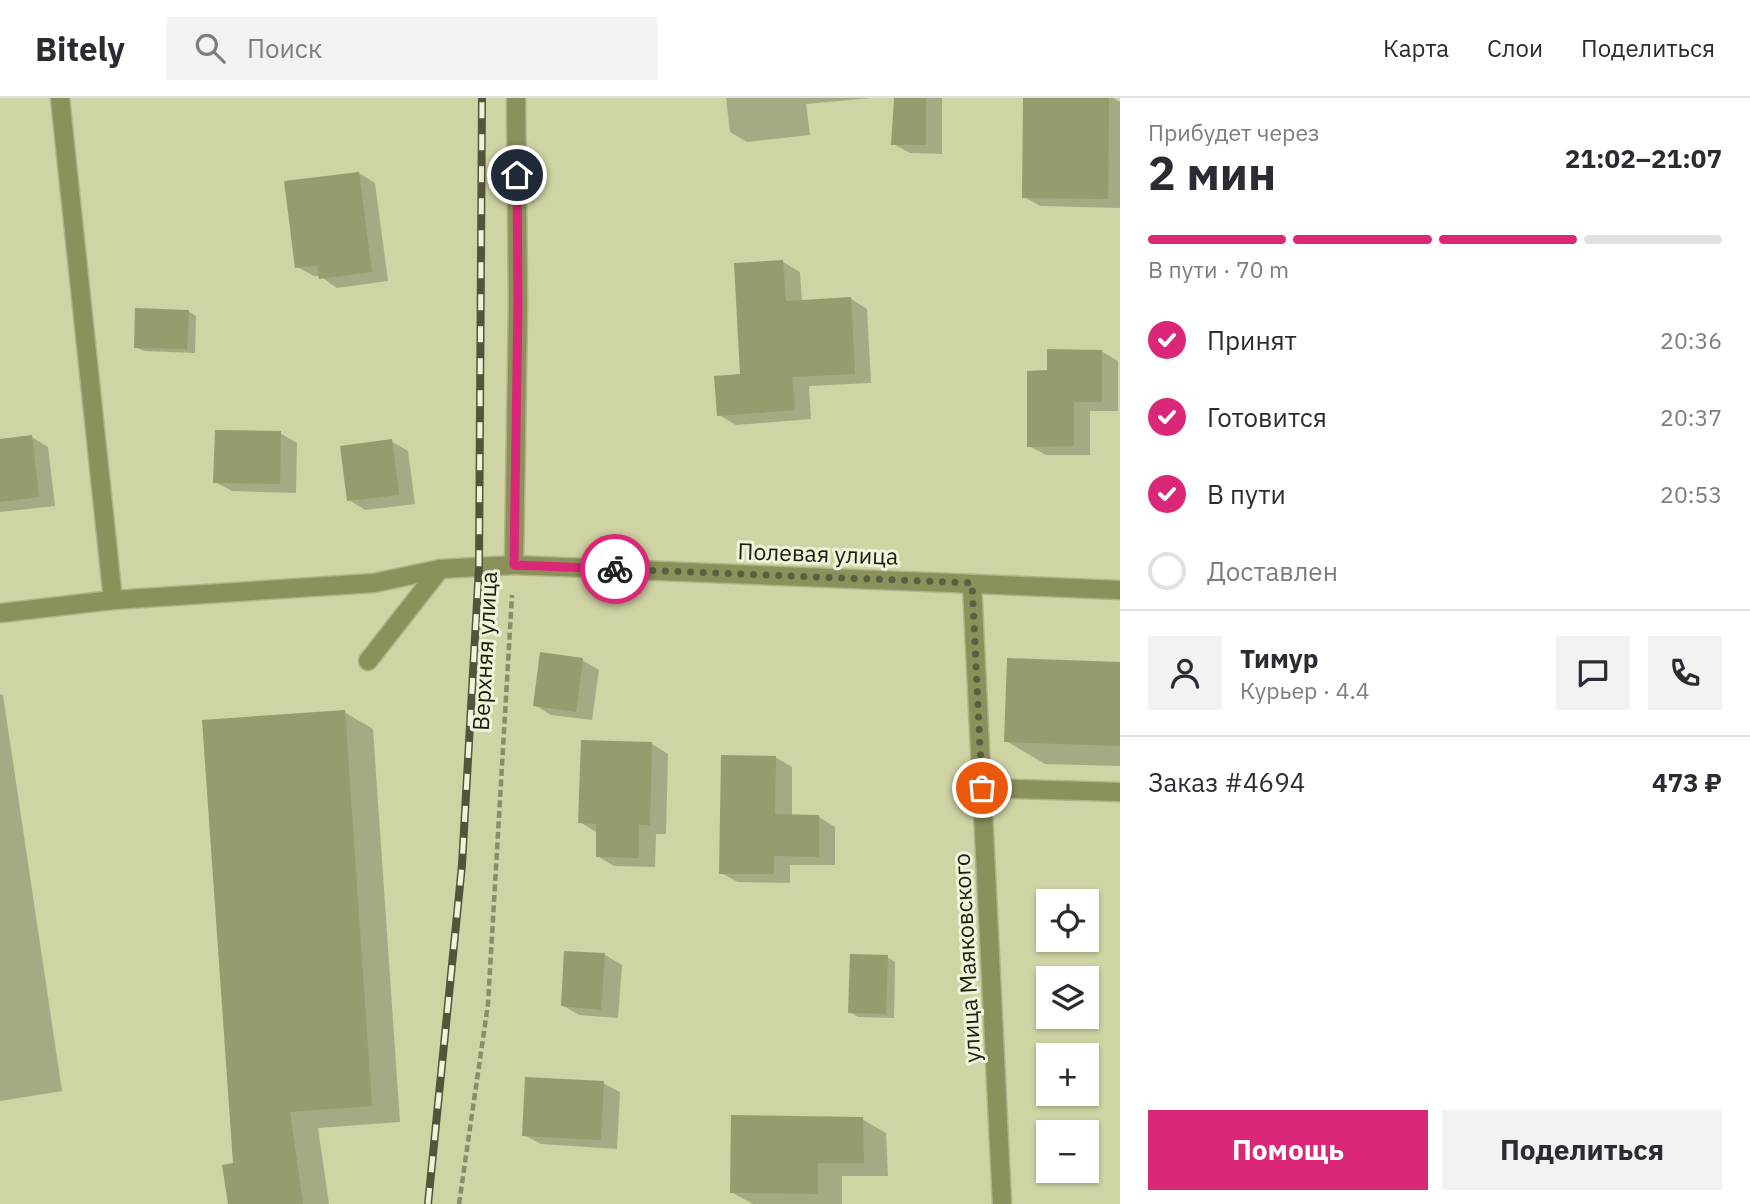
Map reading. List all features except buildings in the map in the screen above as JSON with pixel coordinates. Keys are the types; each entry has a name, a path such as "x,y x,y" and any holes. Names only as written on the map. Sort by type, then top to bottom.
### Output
{"street":[{"path":"60,98 113,600"},
{"name":"Верхняя улица","path":"514,565 518,304 516,98"},
{"name":"Полевая улица","path":"0,613 113,600 374,583 440,569 514,565 1120,590"},
{"path":"369,662 440,569"},
{"name":"улица Маяковского","path":"972,583 1002,1204"},
{"path":"982,788 1120,792"}],"path":[{"name":"Верхняя улица","path":"458,1204 488,1004 514,565"}],"railway":[{"path":"428,1204 462,865 479,567 482,98"}],"way so far":[{"path":"615,569 972,583 982,788"}],"route":[{"path":"517,175 514,565 615,569"}]}
